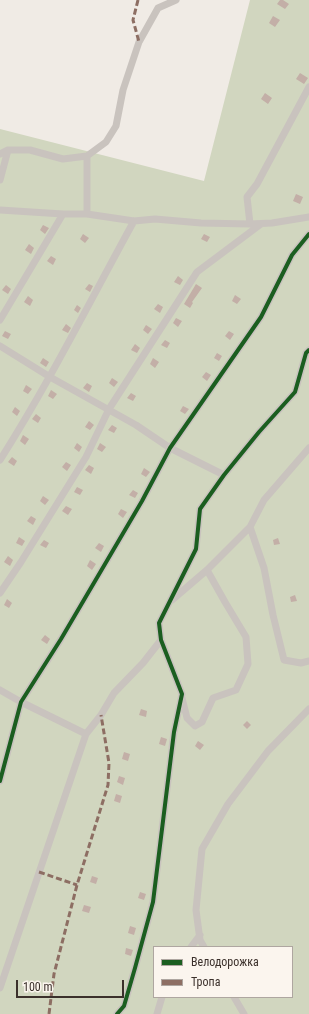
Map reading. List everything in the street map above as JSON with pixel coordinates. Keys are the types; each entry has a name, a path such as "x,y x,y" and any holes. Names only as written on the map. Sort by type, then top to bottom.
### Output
{"street":[{"path":"0,154 8,150 30,150 63,159 87,156 106,142 116,126 123,90 139,42 158,8 176,0"},
{"path":"250,224 247,197 257,184 309,86"},
{"path":"0,180 8,150"},
{"path":"87,156 87,214"},
{"path":"0,210 87,214 134,221 154,219 201,223 261,224 309,217"},
{"path":"0,320 63,214"},
{"path":"0,460 19,431 50,377 134,221"},
{"path":"0,593 25,556 86,457 110,409 197,272 261,224"},
{"path":"0,781 21,702 61,639 142,501 170,448 261,317 292,255 309,234"},
{"path":"0,346 50,377 110,409 170,448 224,475"},
{"path":"207,570 246,637 248,664 236,690 213,698 202,722 195,726 187,718 182,694 161,640 159,623 196,549 200,509 224,475 259,432 295,392 306,353 309,350"},
{"path":"169,603 207,570 250,527 264,500 309,448"},
{"path":"250,527 264,568 284,660 301,663 309,661"},
{"path":"0,988 86,734 101,715 114,693 143,663 161,640"},
{"path":"0,690 86,734"},
{"path":"117,1014 124,1006 136,968 153,902 174,732 182,694"},
{"path":"203,946 200,940 196,910 202,849 228,804 268,751 309,709"},
{"path":"192,946 200,935"},
{"path":"157,1014 162,998"},
{"path":"235,998 244,1014"}],"green space":[{"path":"250,0 309,0 309,1014 0,1014 0,129 204,181"}],"building":[{"path":"280,0 283,0 289,4 285,9 277,4"},
{"path":"273,16 280,20 275,27 269,23"},
{"path":"300,73 308,78 304,84 296,79"},
{"path":"265,93 272,98 268,104 261,99"},
{"path":"296,194 303,197 300,204 293,201"},
{"path":"43,225 49,228 45,234 40,230"},
{"path":"83,234 89,238 85,243 80,239"},
{"path":"204,234 210,237 207,242 201,239"},
{"path":"29,244 34,248 31,254 25,250"},
{"path":"51,256 56,259 53,265 47,261"},
{"path":"178,276 183,280 180,285 174,282"},
{"path":"89,284 93,286 90,292 85,289"},
{"path":"196,284 202,288 192,302 193,303 190,308 184,304"},
{"path":"6,285 11,289 8,294 2,290"},
{"path":"235,295 241,299 237,304 232,301"},
{"path":"28,296 33,300 30,306 24,302"},
{"path":"158,304 163,307 160,313 154,309"},
{"path":"77,305 81,308 78,313 74,310"},
{"path":"176,318 182,321 178,327 173,323"},
{"path":"66,324 71,328 68,333 62,330"},
{"path":"146,325 152,329 148,334 143,330"},
{"path":"5,331 11,334 8,339 2,336"},
{"path":"229,331 234,334 230,340 225,336"},
{"path":"165,340 170,343 167,348 161,345"},
{"path":"135,344 140,348 137,353 131,350"},
{"path":"217,353 222,356 219,361 214,358"},
{"path":"43,358 49,362 46,367 40,363"},
{"path":"153,358 159,362 155,368 150,364"},
{"path":"206,372 211,375 207,381 202,377"},
{"path":"112,378 118,382 114,387 109,383"},
{"path":"87,383 92,386 89,392 83,388"},
{"path":"26,385 32,389 28,394 23,391"},
{"path":"51,390 57,394 53,399 48,396"},
{"path":"131,393 136,396 133,401 127,398"},
{"path":"183,406 189,409 185,414 180,411"},
{"path":"15,407 20,411 17,416 12,412"},
{"path":"36,414 41,418 38,423 32,419"},
{"path":"89,421 94,425 90,430 85,427"},
{"path":"112,425 117,428 114,433 108,430"},
{"path":"23,435 29,439 25,445 20,441"},
{"path":"77,443 82,447 79,452 74,448"},
{"path":"100,443 106,447 102,452 97,449"},
{"path":"12,457 17,461 14,466 8,462"},
{"path":"66,462 71,465 67,471 62,467"},
{"path":"89,465 94,468 91,474 85,470"},
{"path":"144,468 150,472 146,477 141,474"},
{"path":"77,487 83,490 80,495 74,492"},
{"path":"133,490 138,493 135,498 129,495"},
{"path":"43,496 49,500 45,505 40,501"},
{"path":"66,506 72,509 68,515 62,511"},
{"path":"121,509 127,512 123,518 118,514"},
{"path":"31,516 36,519 33,525 27,521"},
{"path":"19,537 25,541 22,546 16,543"},
{"path":"278,538 280,544 274,545 273,540"},
{"path":"44,540 49,543 46,548 40,545"},
{"path":"99,543 104,546 101,552 95,548"},
{"path":"8,556 13,560 10,566 4,562"},
{"path":"90,560 96,564 92,570 87,566"},
{"path":"295,595 297,601 291,602 290,597"},
{"path":"7,599 12,603 9,608 4,605"},
{"path":"45,635 50,639 47,644 41,640"},
{"path":"141,709 147,711 146,717 139,715"},
{"path":"247,721 251,725 247,729 243,725"},
{"path":"161,737 167,739 165,746 159,744"},
{"path":"198,741 204,745 200,750 195,746"},
{"path":"124,752 130,754 128,761 122,759"},
{"path":"119,776 125,778 123,785 117,782"},
{"path":"116,794 122,796 120,803 114,801"},
{"path":"92,876 98,878 96,884 90,882"},
{"path":"140,892 146,894 144,900 138,898"},
{"path":"84,905 91,907 89,913 82,911"},
{"path":"130,926 136,928 134,935 128,933"},
{"path":"126,948 133,950 131,956 125,954"}],"marked path":[{"path":"138,0 133,20 139,42"},
{"path":"49,1014 54,974 77,885 108,785 109,763 101,715"},
{"path":"39,872 77,885"}],"cycle path":[{"path":"0,781 21,702 61,639 142,501 170,448 261,317 292,255 309,234"},
{"path":"117,1014 124,1006 153,902 174,732 182,694 161,640 159,623 196,549 200,509 224,475 259,432 295,392 306,353 309,350"}]}
